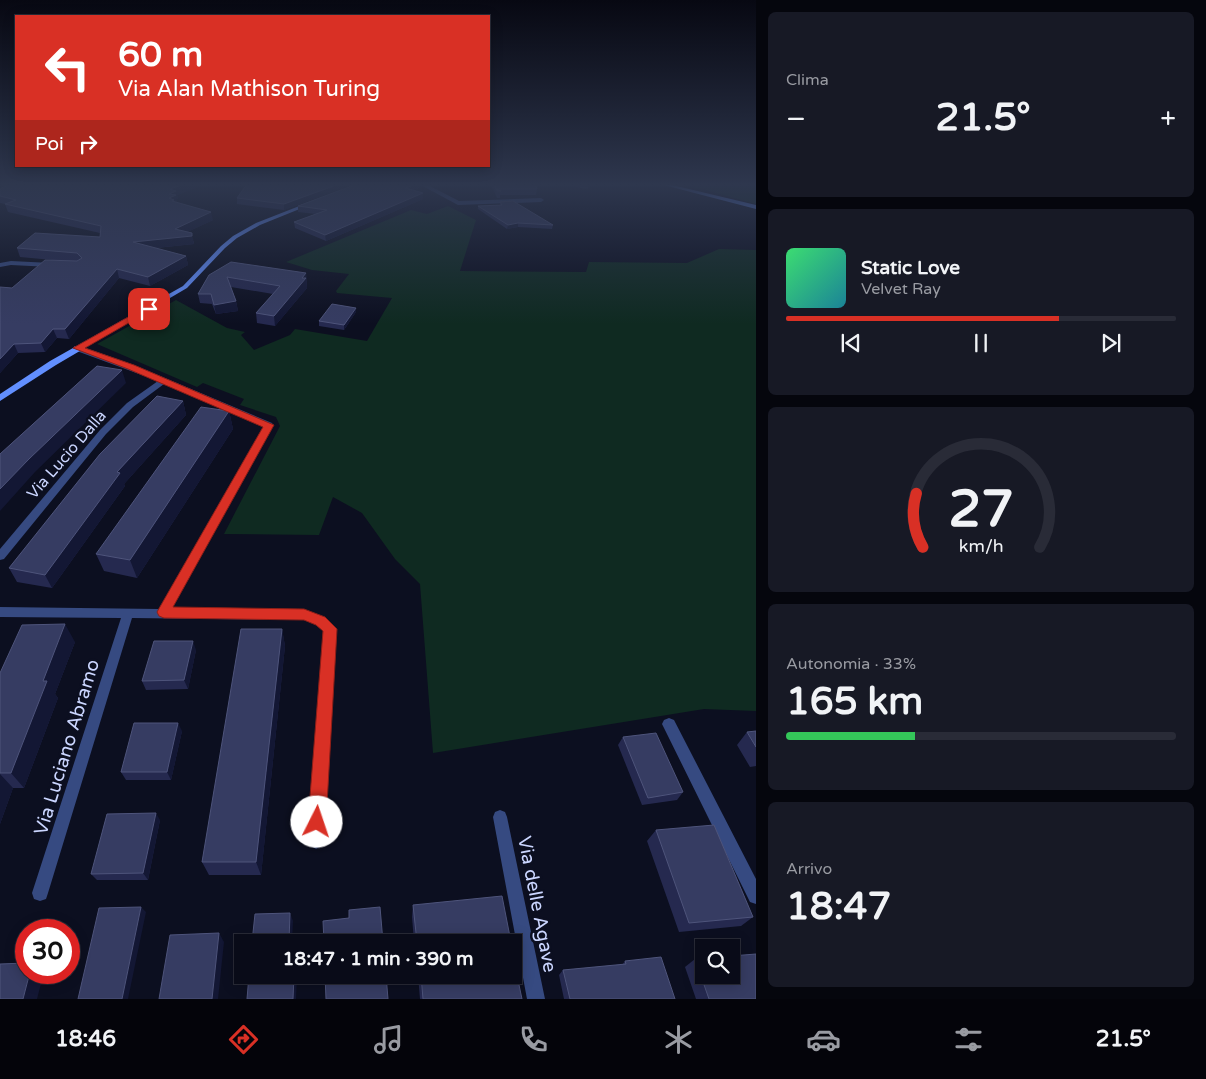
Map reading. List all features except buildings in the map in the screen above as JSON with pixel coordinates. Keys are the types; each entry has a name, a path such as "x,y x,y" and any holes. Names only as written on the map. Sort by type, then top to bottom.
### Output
{"main road":[{"path":"0,398 78,348 185,287 223,247 246,231"}],"street":[{"path":"0,265 11,263 60,265"},
{"path":"78,348 163,380 269,425 164,612"},
{"name":"Via Lucio Dalla","path":"0,556 103,432 130,405 163,380"},
{"path":"0,612 164,612 304,615 320,621 330,629 316,841"},
{"name":"Via Luciano Abramo","path":"40,893 128,613"},
{"path":"669,724 756,896"},
{"name":"Via delle Agave","path":"500,817 536,999"}],"green space":[{"path":"361,231 473,231 460,271 586,272 589,262 687,263 719,249 756,250 756,711 704,709 433,753 420,584 395,559 362,513 333,497 319,535 224,534 280,426 276,417 240,405 244,399 203,383 197,387 97,344 176,300 227,328 245,332 241,335 254,350 290,335 295,329 367,341 392,298 337,293 336,291 349,274 312,270 286,262"}],"route":[{"path":"149,309 78,348 131,367 269,425 164,612 304,615 320,621 330,629 317,822"}]}
